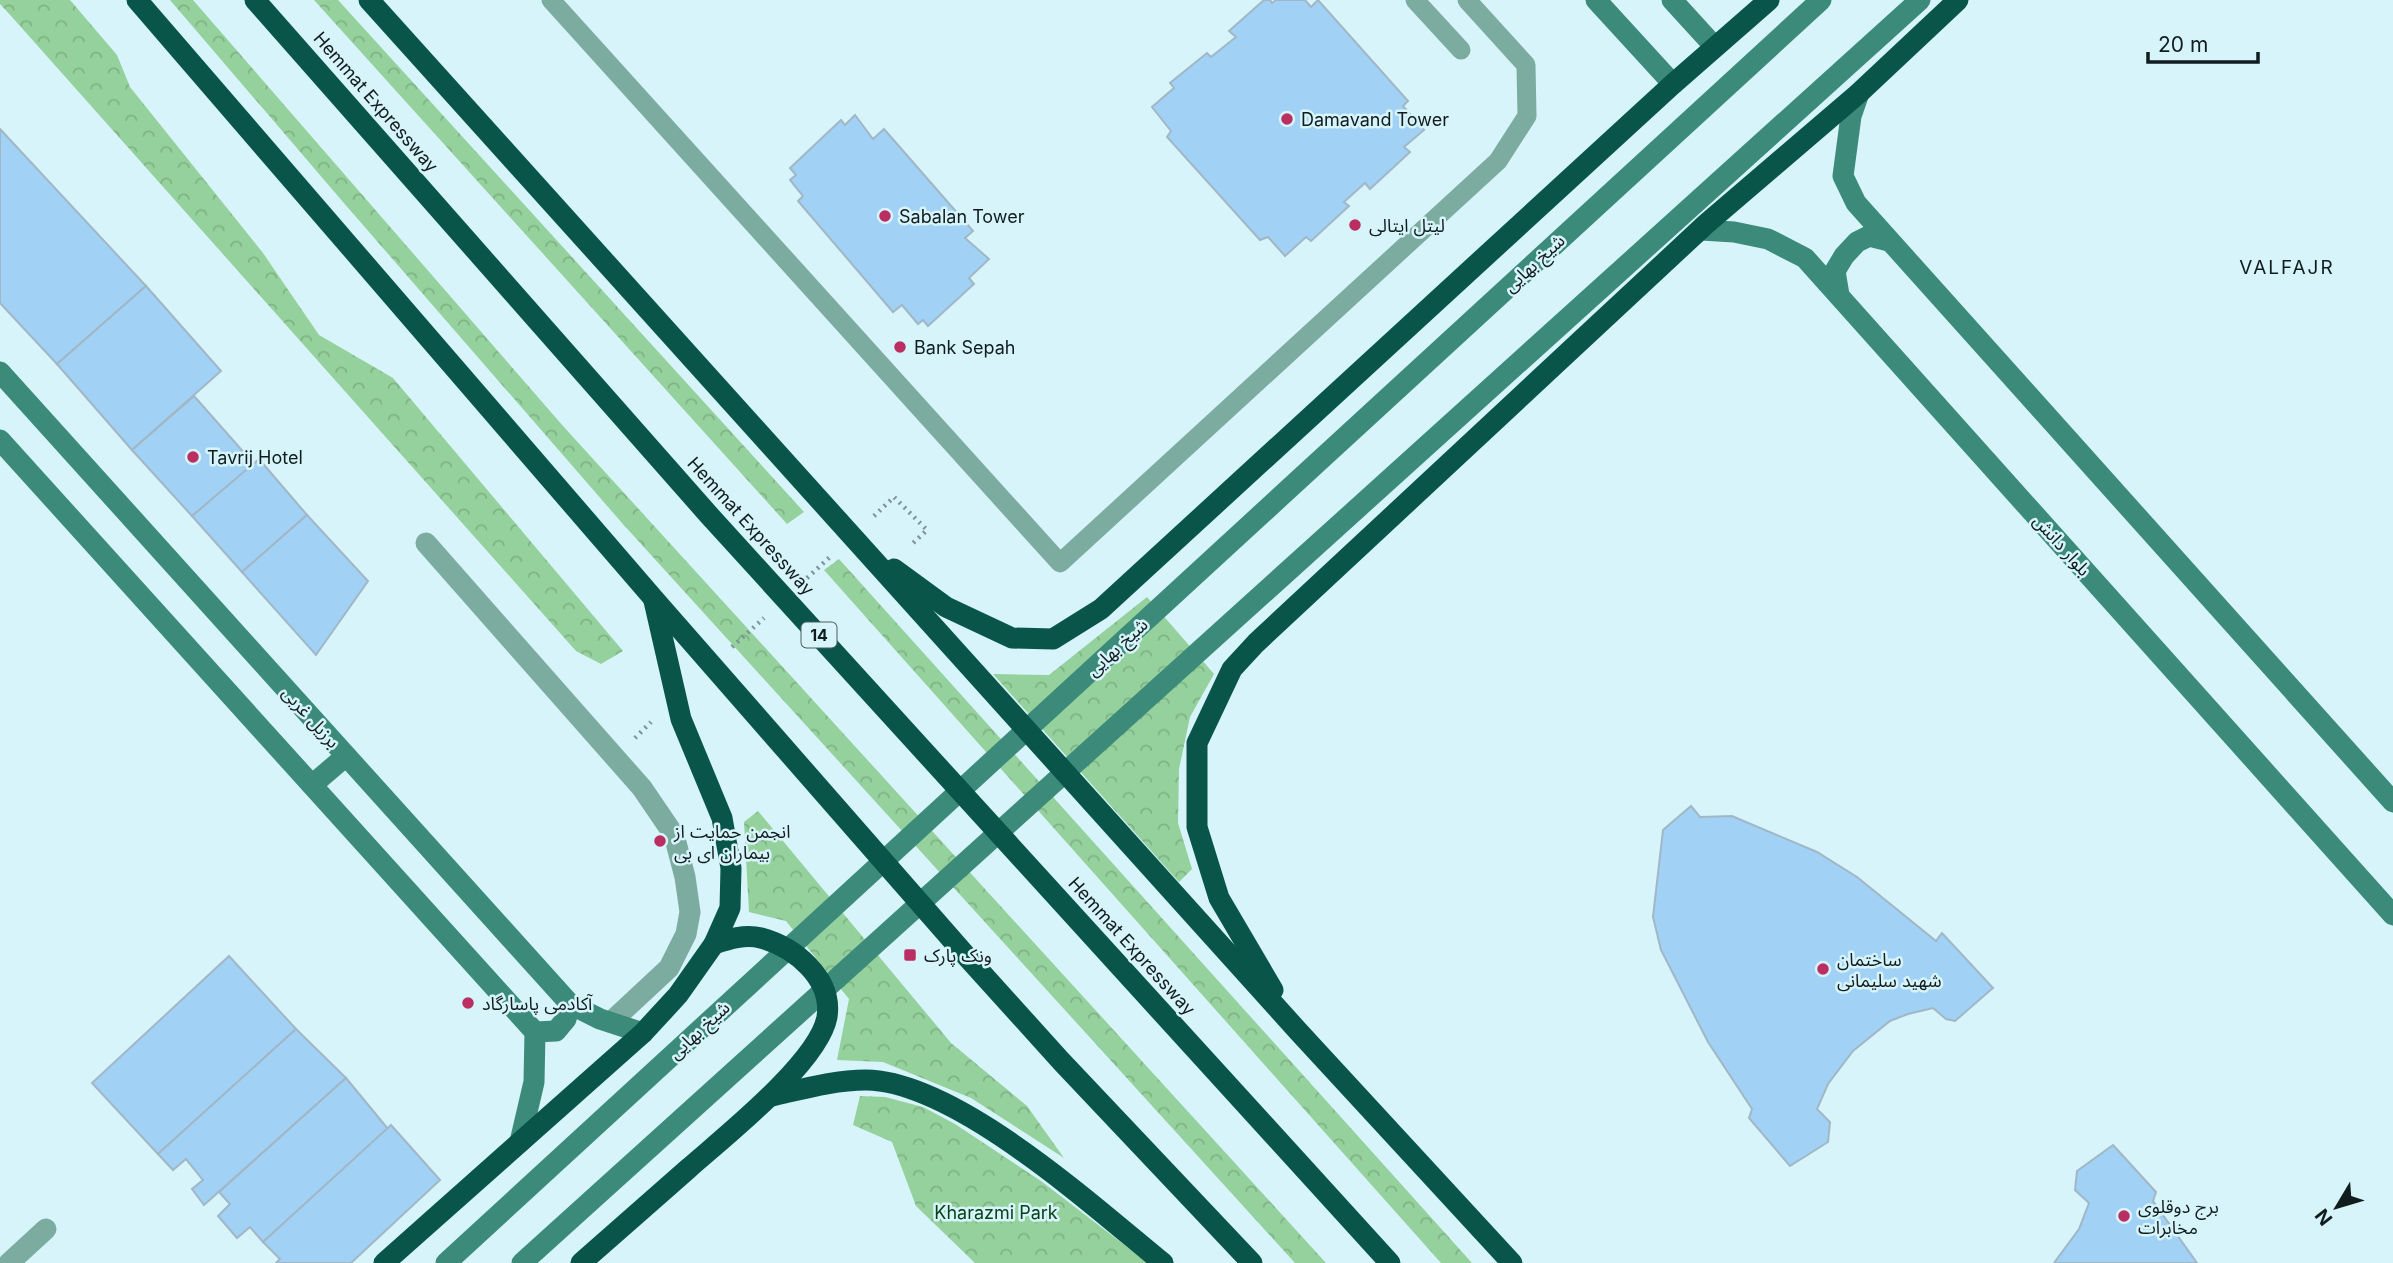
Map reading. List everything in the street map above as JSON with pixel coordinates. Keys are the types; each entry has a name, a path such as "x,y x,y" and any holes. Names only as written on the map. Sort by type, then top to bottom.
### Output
{"highway":[{"path":"137,0 654,599 987,979 1252,1263"},
{"name":"Hemmat Expressway","path":"255,0 708,514 1390,1263"},
{"path":"856,541 946,607 1012,638 1053,639 1101,609 1714,46 1769,0"},
{"path":"1298,1031 1219,898 1197,827 1197,743 1232,669 1256,643 1701,230 1859,93 1958,0"},
{"path":"369,1 1505,1257"},
{"path":"384,1263 643,1033 678,995 714,944 730,908 731,868 722,818 681,719 654,599"},
{"path":"581,1263 772,1096 813,1046 827,1018 827,998 813,970 789,950 760,938 733,937 714,944"},
{"path":"772,1096 835,1082 868,1080 893,1084 929,1096 966,1115 1027,1154 1163,1263"}],"street":[{"path":"1596,0 1673,84"},
{"path":"1672,0 1714,46"},
{"name":"شیخ بهایی","path":"446,1263 1821,0"},
{"path":"522,1263 1920,0"},
{"path":"1859,93 1852,116 1843,176 1856,203 2393,802"},
{"name":"بلوار دانش","path":"1701,230 1734,232 1768,239 1805,258 2393,915"},
{"path":"1839,295 1835,271 1844,256 1857,242 1869,236 1889,241"},
{"name":"برزیل غربی","path":"0,372 570,1004 643,1033"},
{"path":"0,440 535,1032 534,1082 520,1142"},
{"path":"426,543 642,788 674,835 685,877 690,912 687,934 669,968 611,1022"},
{"path":"312,785 346,756"},
{"path":"535,1032 556,1031 566,1019 570,1004"},
{"path":"9,1263 46,1229"}],"lane":[{"path":"551,0 1060,563 1497,161 1527,116 1526,65 1467,0"},
{"path":"1415,0 1461,50"}],"path":[{"path":"894,497 927,530"}],"green space":[{"path":"0,0 70,0 117,55 130,87 263,253 319,335 393,378 623,651 601,664 576,651 0,4"},
{"path":"170,0 193,0 563,426 1326,1263 1295,1263 622,523"},
{"path":"314,0 338,0 804,512 787,524"},
{"path":"839,559 1472,1263 1441,1263 824,570"},
{"path":"1147,597 1214,674 1190,717 1179,769 1178,823 1192,869 1179,882 993,674 1049,675"},
{"path":"758,811 951,1043 1027,1106 1064,1158 971,1098 883,1062 837,1060 849,999 786,921 749,912 744,822"},
{"name":"Kharazmi Park","path":"860,1096 885,1097 923,1107 955,1124 1041,1181 1148,1263 975,1263 916,1206 892,1142 853,1125"}],"building":[{"name":"Damavand Tower","path":"1264,0 1270,0 1272,3 1276,0 1305,0 1311,7 1318,0 1408,101 1403,106 1424,130 1404,147 1410,152 1370,189 1365,183 1344,202 1349,206 1311,241 1306,237 1285,256 1268,237 1260,240 1167,137 1171,131 1152,107 1174,88 1170,83 1207,53 1211,57 1236,37 1229,31"},
{"name":"Sabalan Tower","path":"855,115 873,139 884,129 973,231 965,238 989,259 969,278 974,284 928,326 923,320 918,324 902,305 893,312 798,201 803,196 790,180 796,175 790,168 841,120 845,125"},
{"path":"0,129 146,286 57,364 0,303"},
{"path":"146,286 221,371 132,450 57,364"},
{"name":"Tavrij Hotel","path":"194,396 254,464 192,516 132,450"},
{"path":"259,459 307,515 242,572 192,516"},
{"path":"307,515 368,581 316,655 242,572"},
{"name":"ساختمان شهید سلیمانی","path":"1691,806 1700,817 1732,816 1817,852 1857,877 1936,941 1942,933 1993,988 1955,1021 1946,1019 1933,1008 1908,1014 1890,1021 1853,1051 1828,1084 1817,1109 1830,1122 1828,1142 1790,1166 1749,1118 1752,1109 1708,1042 1661,950 1653,917 1663,830"},
{"path":"229,956 296,1029 158,1154 92,1083"},
{"path":"296,1029 346,1078 204,1205 192,1189 203,1180 186,1159 173,1170 158,1154"},
{"path":"346,1078 388,1129 263,1242 250,1227 237,1238 218,1216 230,1204 219,1192"},
{"path":"391,1125 440,1180 351,1263 276,1263 280,1259 263,1242"},
{"name":"برج دوقلوی مخابرات","path":"2113,1145 2156,1192 2153,1201 2197,1263 2054,1263 2079,1229 2089,1203 2075,1190 2077,1171"}],"place":[{"name":"Damavand Tower","path":"1287,119"},
{"name":"Sabalan Tower","path":"885,216"},
{"name":"لیتل ایتالی","path":"1355,225"},
{"name":"Bank Sepah","path":"900,347"},
{"name":"Tavrij Hotel","path":"193,457"},
{"name":"انجمن حمایت از بیماران ای بی","path":"660,841"},
{"name":"ونک پارک","path":"910,955"},
{"name":"ساختمان شهید سلیمانی","path":"1823,969"},
{"name":"آکادمی پاسارگاد","path":"468,1003"},
{"name":"برج دوقلوی مخابرات","path":"2124,1216"}],"district":[{"name":"VALFAJR","path":"2287,267"}]}
